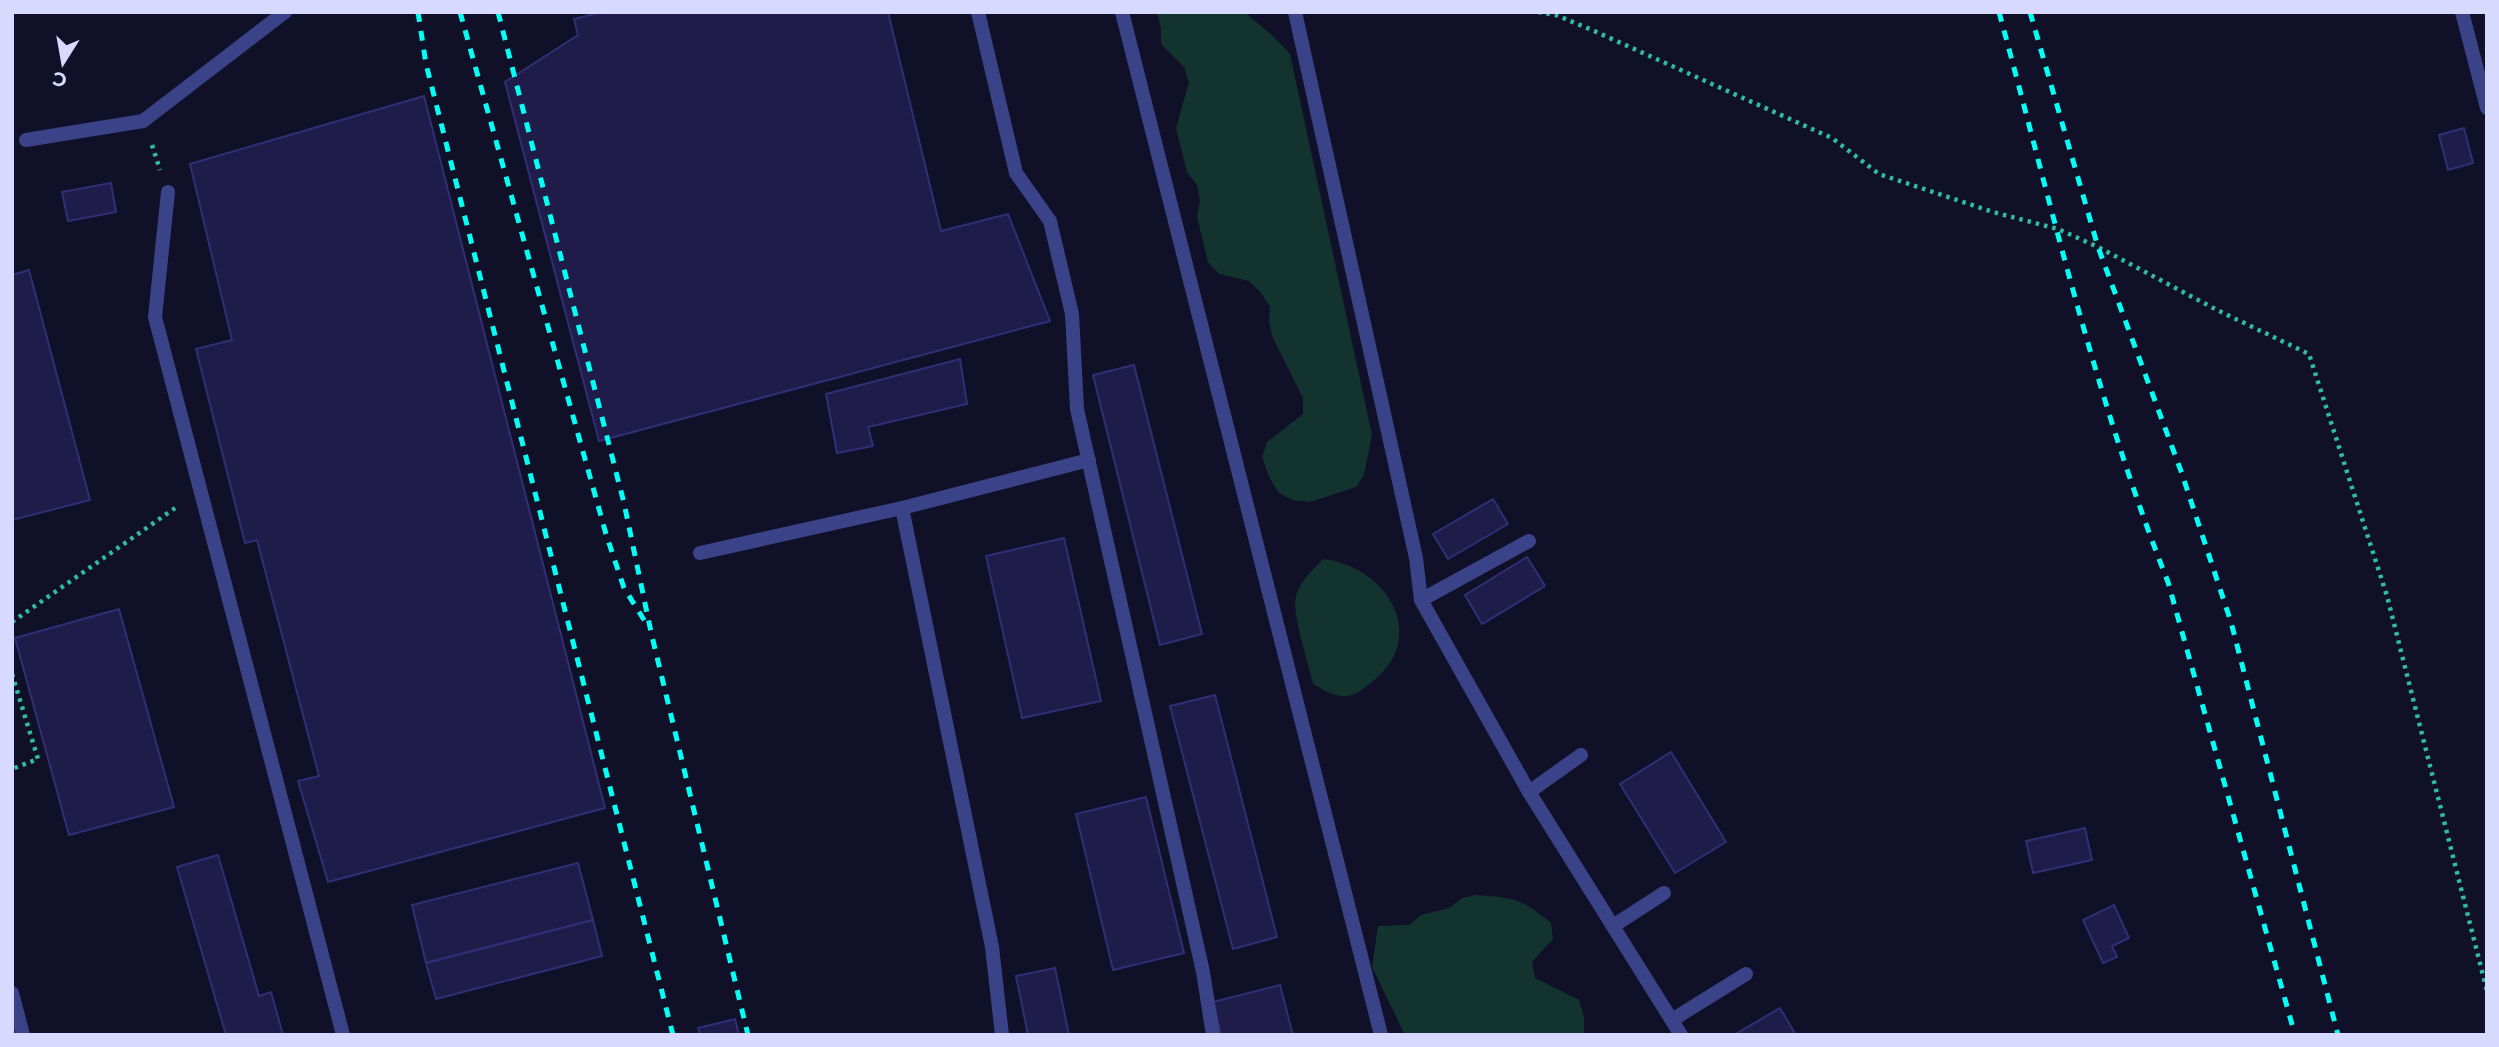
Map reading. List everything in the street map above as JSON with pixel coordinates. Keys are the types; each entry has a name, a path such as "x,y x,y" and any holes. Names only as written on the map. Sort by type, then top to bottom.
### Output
{"street":[{"path":"26,140 143,121 285,12"},
{"path":"978,12 1016,173 1050,221 1072,314 1077,409 1203,972 1213,1035"},
{"path":"1122,12 1381,1035"},
{"path":"1295,12 1416,558 1421,600 1529,792 1681,1035"},
{"path":"2462,12 2487,108"},
{"path":"168,192 155,317 343,1035"},
{"path":"700,553 902,508 1089,460"},
{"path":"902,508 992,947 1002,1035"},
{"path":"1421,600 1529,541"},
{"path":"1529,792 1581,755"},
{"path":"1613,926 1664,893"},
{"path":"1672,1020 1746,974"},
{"path":"12,993 23,1035"}],"path":[{"path":"1538,12 1556,15 1592,30 1832,138 1879,174 1993,212 2058,229 2309,354 2387,596 2487,991"},
{"path":"143,121 168,192"},
{"path":"12,622 200,491"},
{"path":"12,674 38,760 12,769"}],"green space":[{"path":"1157,12 1247,12 1290,54 1372,435 1364,475 1356,487 1310,502 1293,500 1279,493 1270,479 1262,457 1267,442 1303,414 1303,398 1273,338 1269,322 1270,307 1261,293 1249,281 1219,274 1208,262 1197,216 1200,201 1197,185 1187,172 1176,128 1189,82 1184,67 1161,44"},
{"path":"1323,559 1346,564 1366,575 1382,589 1393,606 1399,625 1398,644 1389,664 1372,682 1352,695 1335,695 1313,684 1298,626 1296,596 1307,576"},
{"path":"1476,895 1517,901 1532,908 1551,923 1553,939 1532,962 1535,978 1579,1000 1584,1017 1584,1035 1405,1035 1372,967 1378,926 1409,925 1421,915 1449,908 1462,898"}],"building":[{"path":"602,12 888,12 941,231 1008,214 1050,321 599,441 505,82 578,35 574,19"},
{"path":"424,96 605,808 328,882 298,781 319,776 257,540 245,543 196,349 232,340 190,164"},
{"path":"2464,128 2473,163 2448,170 2439,135"},
{"path":"111,183 116,212 68,221 62,192"},
{"path":"29,270 90,500 12,520 12,275"},
{"path":"960,359 967,404 868,427 873,446 837,453 826,394"},
{"path":"1134,365 1202,634 1160,645 1093,375"},
{"path":"1493,499 1508,524 1448,559 1433,534"},
{"path":"1064,538 1101,701 1022,718 986,556"},
{"path":"1527,557 1545,586 1482,624 1465,595"},
{"path":"119,609 174,807 69,835 15,638"},
{"path":"1215,695 1277,937 1233,949 1170,706"},
{"path":"1671,752 1726,842 1675,873 1620,784"},
{"path":"1146,797 1184,953 1113,970 1076,814"},
{"path":"2085,828 2092,860 2033,873 2026,841"},
{"path":"218,855 259,996 271,992 283,1035 226,1035 177,867"},
{"path":"578,863 593,920 426,963 412,905"},
{"path":"2114,905 2129,938 2112,946 2117,957 2103,963 2083,920"},
{"path":"593,920 602,956 436,999 426,963"},
{"path":"1055,968 1069,1035 1028,1035 1016,976"},
{"path":"1280,985 1293,1035 1221,1035 1213,1002"},
{"path":"1780,1008 1796,1035 1734,1035"},
{"path":"735,1019 739,1035 700,1035 698,1028"}],"railway":[{"path":"418,12 426,64 673,1035"},
{"path":"460,12 606,534 624,588 646,623"},
{"path":"498,12 624,503 651,632 748,1035"},
{"path":"1999,12 2096,371 2142,513 2168,582 2295,1035"},
{"path":"2030,12 2098,247 2181,471 2231,622 2338,1035"}]}
